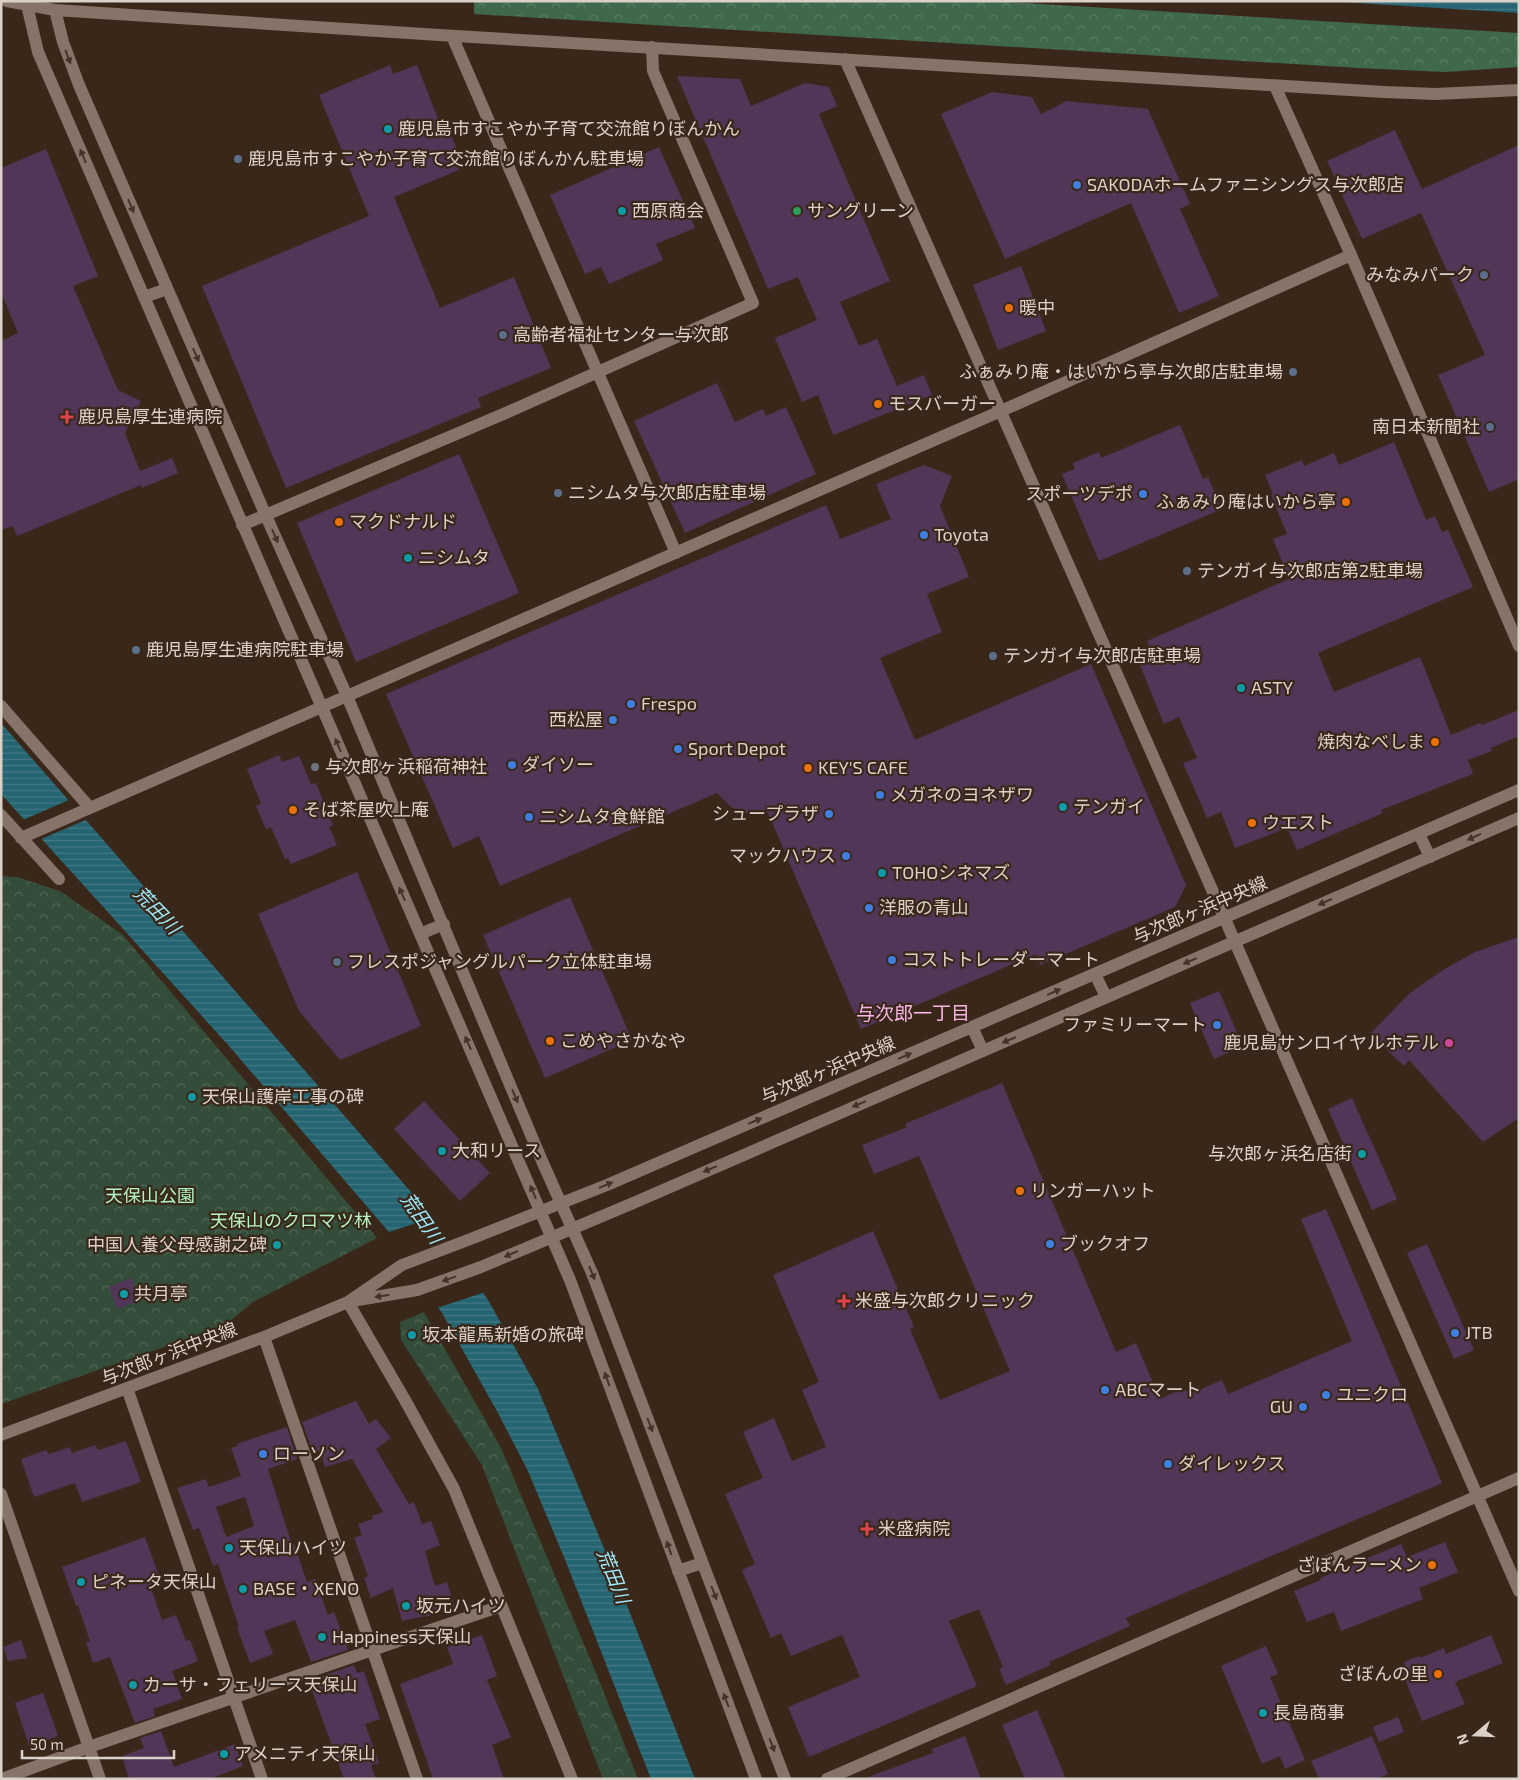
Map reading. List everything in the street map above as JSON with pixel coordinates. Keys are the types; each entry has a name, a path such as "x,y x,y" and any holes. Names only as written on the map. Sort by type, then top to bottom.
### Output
{"street":[{"path":"8,1 55,10 1275,86 1436,94 1519,90"},
{"path":"26,5 38,52 552,1237 756,1779"},
{"path":"55,10 63,42 79,84 266,516 347,696 592,1273 785,1779"},
{"path":"452,36 676,553"},
{"path":"242,525 753,304 653,72 652,47"},
{"path":"845,60 1519,1591"},
{"path":"1275,86 1351,255 1519,646"},
{"path":"27,835 1001,412 1351,255"},
{"path":"144,297 167,289"},
{"path":"1,706 86,809"},
{"name":"与次郎ヶ浜中央線","path":"1,1435 264,1337 348,1302 402,1265 624,1177 1519,790"},
{"path":"1,815 27,835 59,879"},
{"name":"与次郎ヶ浜中央線","path":"348,1302 417,1290 481,1267 1519,818"},
{"path":"1419,834 1430,857"},
{"path":"420,934 444,924"},
{"path":"1094,974 1106,997"},
{"path":"972,1027 983,1051"},
{"path":"348,1302 454,1489 572,1779"},
{"path":"264,1337 417,1779"},
{"path":"127,1388 262,1779"},
{"path":"827,1779 1519,1478"},
{"path":"1,1494 100,1779"},
{"path":"678,1571 702,1563"},
{"path":"2,1779 371,1649 501,1606"}],"green space":[{"path":"474,1 992,1 1519,33 1519,67 1445,72 1359,68 474,14"},
{"name":"天保山公園","path":"1,876 17,877 60,891 123,935 377,1238 253,1302 224,1326 1,1404"},
{"path":"424,1312 501,1448 599,1680 638,1779 603,1779 482,1465 401,1340 400,1322"}],"water":[{"path":"1326,1 1519,1 1519,13"},
{"name":"荒田川","path":"1,723 432,1216 488,1300 538,1389 615,1575 695,1779 651,1779 566,1562 528,1471 442,1313 388,1231 229,1046 1,794"}],"pier":[{"path":"71,799 88,819 39,840 23,820"},
{"path":"435,1217 485,1292 437,1308 386,1233"}],"building":[{"path":"390,65 393,74 417,65 445,137 451,135 461,159 455,161 459,170 394,197 440,308 514,277 551,368 478,398 481,407 286,488 202,286 369,216 319,95"},
{"name":"サングリーン","path":"677,76 740,79 751,106 805,83 829,87 837,106 819,114 890,281 840,302 859,346 877,339 897,386 924,375 932,395 833,435 818,395 802,402 775,338 817,320 798,277 768,289"},
{"name":"SAKODAホームファニシングス与次郎店","path":"992,92 1032,97 1041,114 1067,101 1148,109 1190,204 1180,209 1219,296 1179,313 1131,203 1005,259 941,114"},
{"path":"1395,130 1422,189 1519,145 1519,479 1489,492 1438,375 1485,355 1421,213 1362,239 1327,161"},
{"name":"西原商会","path":"659,147 695,228 656,244 663,260 609,284 601,267 585,274 550,195"},
{"path":"46,149 98,276 73,286 118,390 141,401 125,433 140,471 172,458 178,473 142,488 141,485 17,536 13,526 1,530 1,341 18,333 1,292 1,168"},
{"name":"暖中","path":"1021,266 1046,331 998,350 973,285"},
{"path":"717,383 735,422 763,409 766,416 786,407 816,474 685,533 634,421"},
{"name":"スポーツデポ","path":"1180,425 1203,479 1208,477 1222,509 1099,561 1062,474 1075,469 1073,463 1099,452 1101,458"},
{"name":"ASTY","path":"1394,442 1426,520 1435,516 1442,532 1448,530 1473,587 1318,653 1334,692 1420,657 1451,735 1519,710 1519,736 1491,748 1492,751 1468,760 1473,774 1381,810 1383,813 1297,850 1287,828 1235,848 1221,812 1207,818 1183,763 1197,758 1179,717 1164,724 1139,663 1153,657 1147,641 1289,579 1273,539 1287,534 1265,475 1302,460 1304,466 1334,453 1339,465"},
{"name":"ニシムタ","path":"459,454 519,593 356,662 297,523"},
{"path":"924,465 952,476 940,506 969,577 927,594 942,632 880,658 915,740 1091,664 1186,885 1175,907 1040,965 1036,954 861,1029 768,813 737,811 717,793 500,886 479,836 453,848 386,694 826,505 840,539 891,519 876,484"},
{"name":"そば茶屋吹上庵","path":"279,755 282,762 299,756 311,784 316,783 333,825 329,827 337,845 291,864 288,858 285,859 271,827 266,829 256,806 261,804 247,769"},
{"name":"フレスポジャングルパーク立体駐車場","path":"357,872 421,1026 340,1060 299,1011 258,914"},
{"path":"570,897 632,1040 545,1078 483,935"},
{"name":"鹿児島サンロイヤルホテル","path":"1519,937 1519,1118 1483,1142 1409,1060 1404,1066 1370,1034 1410,993 1443,970 1475,952"},
{"name":"ファミリーマート","path":"1219,991 1243,1046 1214,1059 1190,1003"},
{"path":"1002,1083 1116,1352 1136,1343 1160,1399 1181,1389 1192,1393 1222,1380 1228,1394 1352,1341 1301,1219 1326,1209 1442,1483 1126,1618 1130,1626 1049,1662 1050,1665 1006,1685 999,1668 1003,1667 979,1609 949,1621 977,1686 809,1757 788,1707 860,1677 842,1635 791,1656 781,1633 771,1638 742,1570 755,1564 725,1494 763,1478 743,1432 774,1418 792,1461 826,1447 802,1390 819,1382 773,1275 873,1231 914,1327 910,1329 940,1400 1010,1371 919,1156 874,1174 862,1145 907,1127 905,1124"},
{"name":"与次郎ヶ浜名店街","path":"1352,1098 1397,1199 1372,1210 1328,1109"},
{"name":"大和リース","path":"424,1101 490,1173 460,1201 394,1129"},
{"path":"1427,1244 1474,1350 1454,1359 1407,1253"},
{"name":"共月亭","path":"131,1278 139,1301 117,1309 109,1287"},
{"path":"356,1401 369,1424 376,1419 391,1438 376,1449 409,1504 414,1502 422,1524 431,1521 440,1545 425,1551 435,1586 447,1582 455,1608 425,1617 402,1621 393,1588 371,1598 364,1578 368,1576 354,1538 362,1535 358,1524 373,1519 372,1516 383,1512 352,1459 325,1467 320,1451 313,1453 302,1422"},
{"path":"287,1427 297,1459 268,1469 292,1545 294,1544 307,1582 315,1579 328,1615 334,1612 348,1650 311,1662 295,1620 264,1631 273,1654 250,1663 218,1564 213,1566 199,1528 193,1530 177,1488 206,1479 209,1487 241,1476 231,1448 238,1446 237,1444","holes":["245,1497 254,1526 226,1537 216,1507"]},
{"path":"126,1441 141,1482 82,1502 75,1483 34,1497 21,1459 46,1450 49,1454 70,1447 72,1453 95,1445 99,1450"},
{"path":"145,1537 162,1584 151,1588 162,1620 176,1615 186,1641 190,1640 198,1661 172,1671 182,1699 153,1709 155,1716 135,1723 110,1657 93,1663 86,1642 90,1641 78,1605 76,1606 62,1567"},
{"path":"1445,1542 1458,1572 1419,1588 1423,1599 1341,1631 1334,1612 1307,1622 1294,1591 1401,1544 1407,1557"},
{"path":"482,1635 497,1676 487,1680 511,1737 492,1745 504,1779 433,1779 400,1684 453,1664 447,1647"},
{"name":"ざぼんの里","path":"1491,1635 1503,1663 1455,1682 1465,1704 1422,1721 1400,1667 1405,1665 1404,1662 1419,1656 1420,1658 1444,1648 1446,1654"},
{"path":"21,1640 27,1658 8,1661 3,1647"},
{"name":"長島商事","path":"1266,1646 1278,1674 1270,1677 1305,1760 1285,1769 1280,1756 1262,1764 1221,1666"},
{"path":"354,1665 357,1673 364,1671 380,1719 365,1724 379,1763 371,1765 376,1779 344,1779 310,1685 318,1681 317,1678"},
{"path":"43,1693 58,1736 29,1746 15,1703"},
{"path":"1037,1710 1066,1779 1025,1779 1002,1725"},
{"path":"1398,1717 1404,1732 1379,1742 1373,1727"},
{"path":"161,1731 174,1767 235,1744 243,1766 210,1779 129,1779 122,1756 144,1748 140,1738"},
{"path":"965,1736 981,1779 868,1779 868,1777 933,1753 932,1749"},
{"path":"1372,1736 1388,1774 1377,1779 1319,1779 1311,1761"}],"place":[{"name":"鹿児島市すこやか子育て交流館りぼんかん","path":"388,129"},
{"name":"鹿児島市すこやか子育て交流館りぼんかん駐車場","path":"238,159"},
{"name":"SAKODAホームファニシングス与次郎店","path":"1077,185"},
{"name":"西原商会","path":"622,211"},
{"name":"サングリーン","path":"797,211"},
{"name":"みなみパーク","path":"1484,275"},
{"name":"暖中","path":"1009,308"},
{"name":"高齢者福祉センター与次郎","path":"503,335"},
{"name":"ふぁみり庵・はいから亭与次郎店駐車場","path":"1293,372"},
{"name":"モスバーガー","path":"878,404"},
{"name":"鹿児島厚生連病院","path":"67,417"},
{"name":"南日本新聞社","path":"1490,427"},
{"name":"ニシムタ与次郎店駐車場","path":"558,493"},
{"name":"スポーツデポ","path":"1143,494"},
{"name":"ふぁみり庵はいから亭","path":"1346,502"},
{"name":"マクドナルド","path":"339,522"},
{"name":"Toyota","path":"924,535"},
{"name":"ニシムタ","path":"408,558"},
{"name":"テンガイ与次郎店第2駐車場","path":"1187,571"},
{"name":"鹿児島厚生連病院駐車場","path":"136,650"},
{"name":"テンガイ与次郎店駐車場","path":"993,656"},
{"name":"ASTY","path":"1241,688"},
{"name":"Frespo","path":"631,704"},
{"name":"西松屋","path":"613,720"},
{"name":"焼肉なべしま","path":"1435,742"},
{"name":"Sport Depot","path":"678,749"},
{"name":"ダイソー","path":"512,765"},
{"name":"与次郎ヶ浜稲荷神社","path":"315,767"},
{"name":"KEY'S CAFE","path":"808,768"},
{"name":"メガネのヨネザワ","path":"880,795"},
{"name":"テンガイ","path":"1063,807"},
{"name":"そば茶屋吹上庵","path":"293,810"},
{"name":"シュープラザ","path":"829,814"},
{"name":"ニシムタ食鮮館","path":"529,817"},
{"name":"ウエスト","path":"1252,823"},
{"name":"マックハウス","path":"846,856"},
{"name":"TOHOシネマズ","path":"882,873"},
{"name":"洋服の青山","path":"869,908"},
{"name":"コストトレーダーマート","path":"892,960"},
{"name":"フレスポジャングルパーク立体駐車場","path":"337,962"},
{"name":"ファミリーマート","path":"1217,1025"},
{"name":"こめやさかなや","path":"550,1041"},
{"name":"鹿児島サンロイヤルホテル","path":"1449,1043"},
{"name":"天保山護岸工事の碑","path":"192,1097"},
{"name":"大和リース","path":"442,1151"},
{"name":"与次郎ヶ浜名店街","path":"1362,1154"},
{"name":"リンガーハット","path":"1020,1191"},
{"name":"ブックオフ","path":"1050,1244"},
{"name":"中国人養父母感謝之碑","path":"277,1245"},
{"name":"共月亭","path":"124,1294"},
{"name":"米盛与次郎クリニック","path":"844,1301"},
{"name":"JTB","path":"1455,1333"},
{"name":"坂本龍馬新婚の旅碑","path":"412,1335"},
{"name":"ABCマート","path":"1105,1390"},
{"name":"ユニクロ","path":"1326,1395"},
{"name":"GU","path":"1303,1407"},
{"name":"ローソン","path":"263,1454"},
{"name":"ダイレックス","path":"1168,1464"},
{"name":"米盛病院","path":"867,1529"},
{"name":"天保山ハイツ","path":"229,1548"},
{"name":"ざぼんラーメン","path":"1432,1565"},
{"name":"ピネータ天保山","path":"81,1582"},
{"name":"BASE・XENO","path":"243,1589"},
{"name":"坂元ハイツ","path":"406,1606"},
{"name":"Happiness天保山","path":"322,1637"},
{"name":"ざぼんの里","path":"1438,1674"},
{"name":"カーサ・フェリース天保山","path":"133,1685"},
{"name":"長島商事","path":"1263,1713"},
{"name":"アメニティ天保山","path":"224,1754"}],"district":[{"name":"与次郎一丁目","path":"913,1013"}],"park label":[{"name":"天保山のクロマツ林","path":"291,1221"}]}
